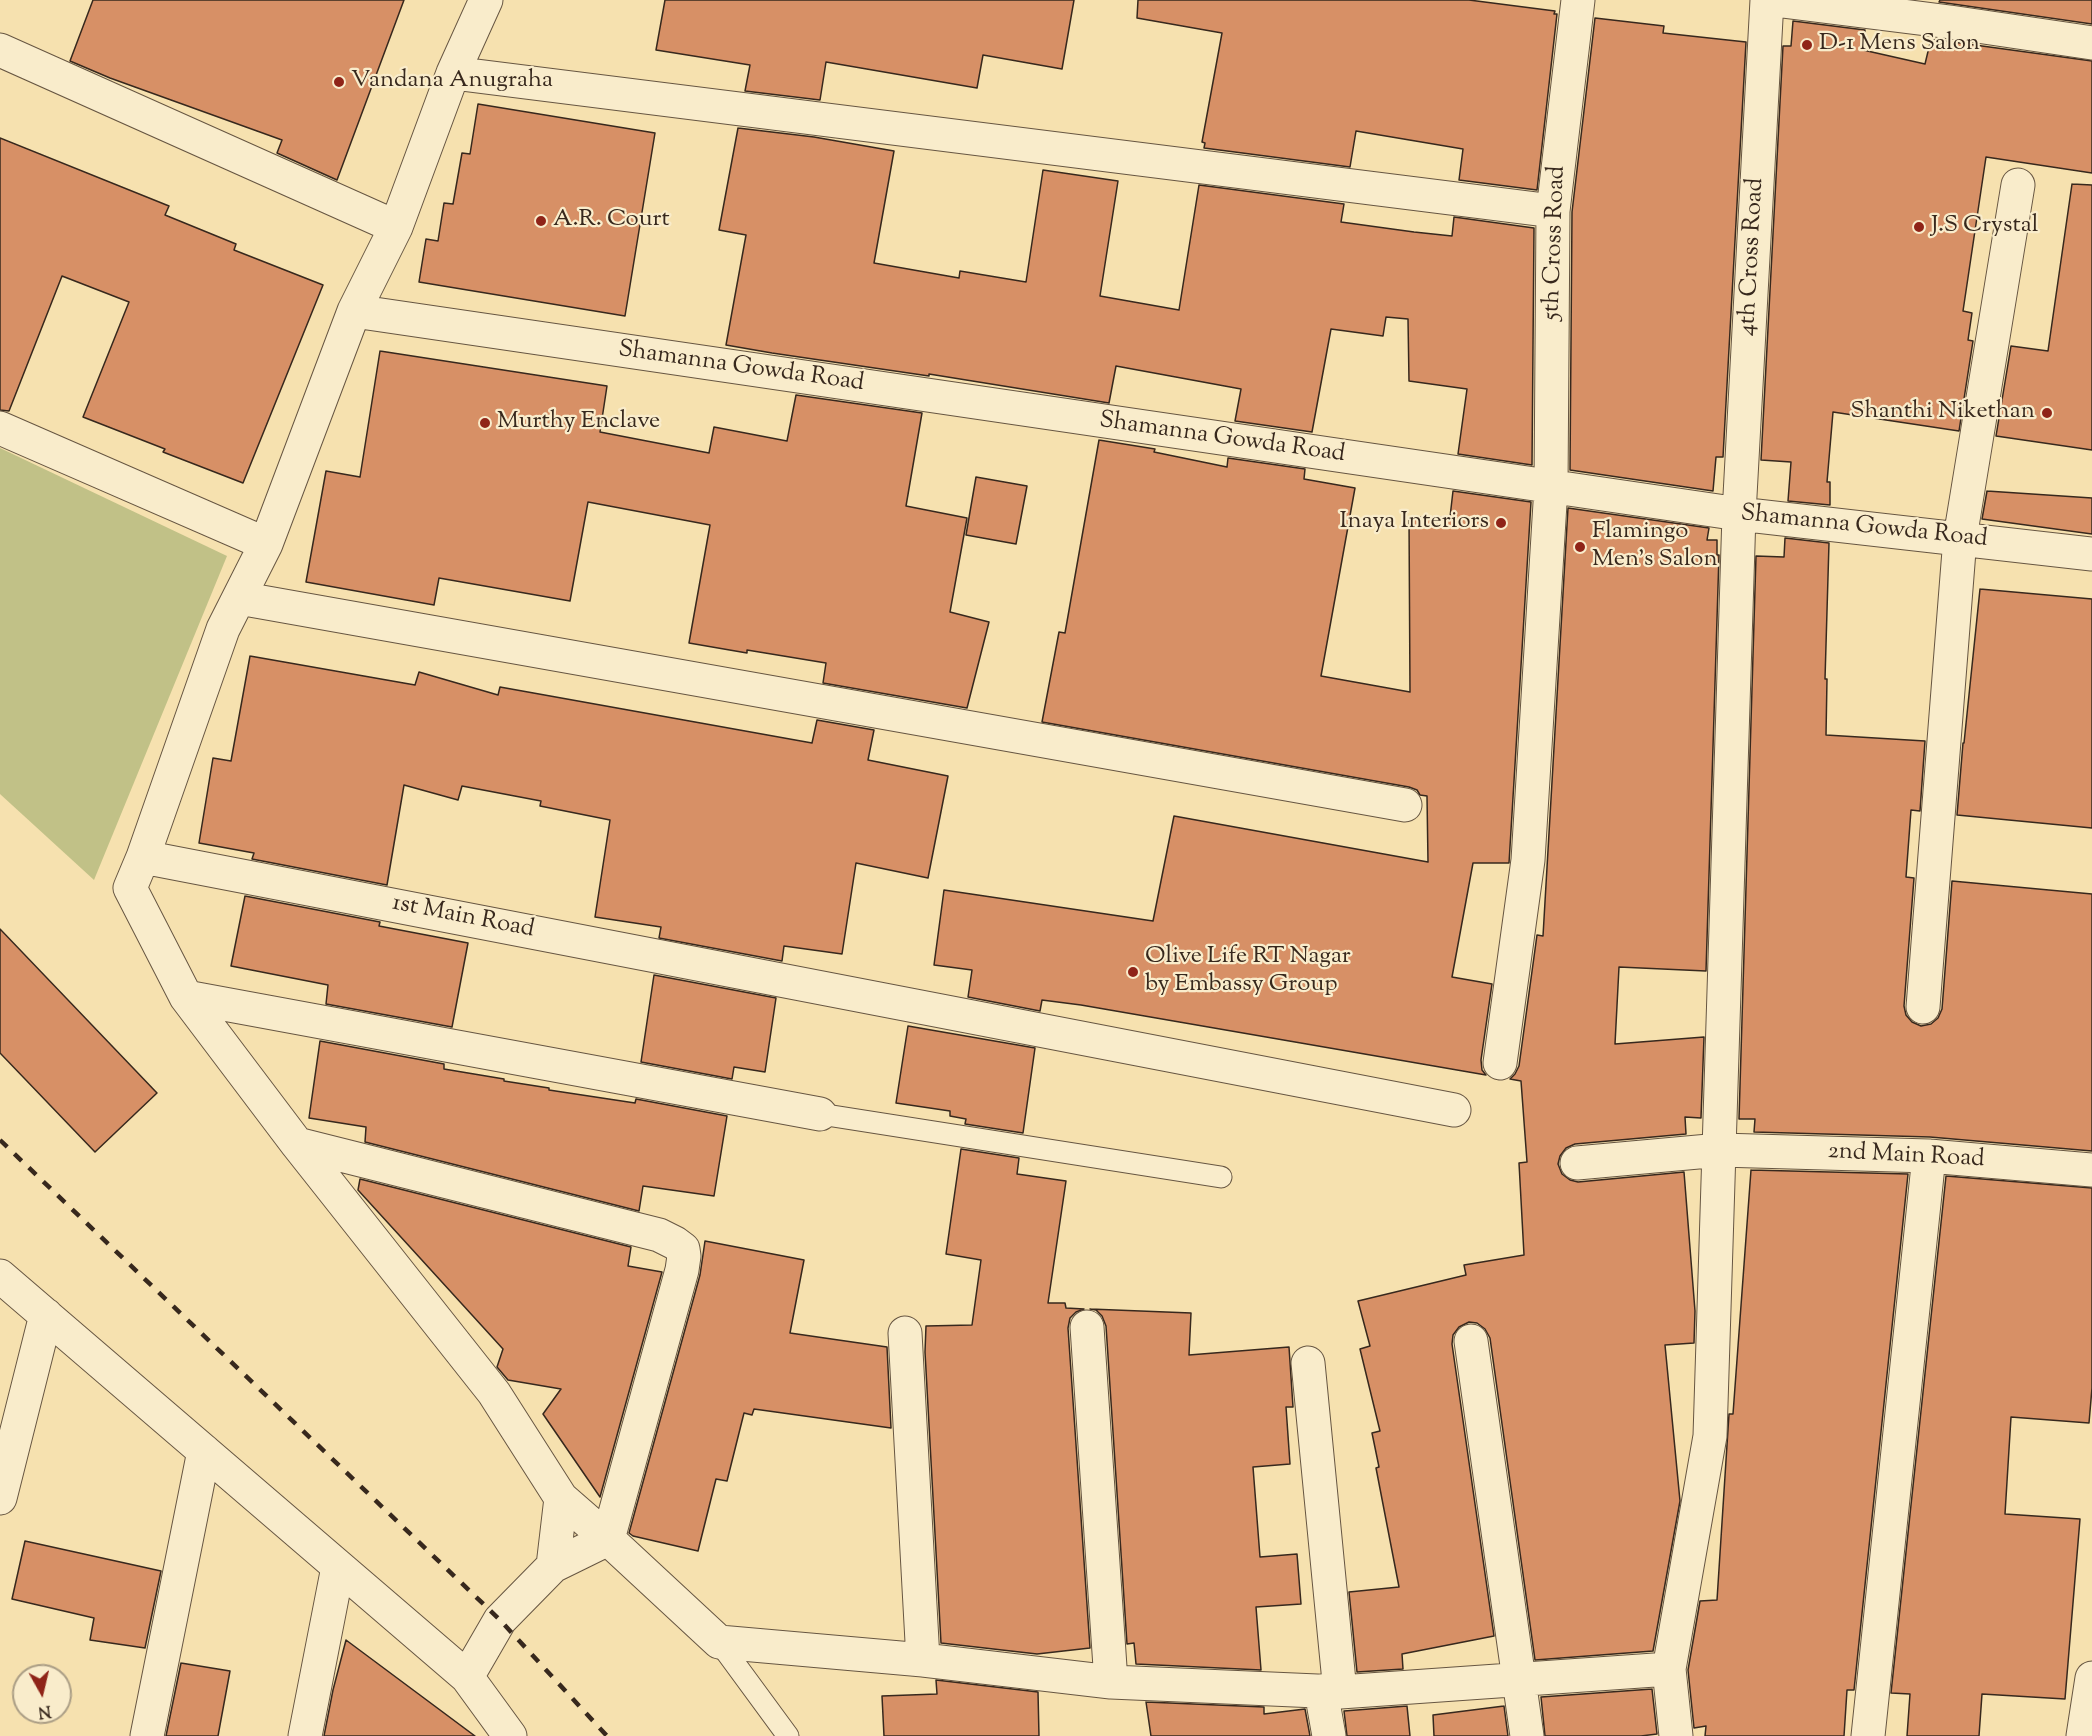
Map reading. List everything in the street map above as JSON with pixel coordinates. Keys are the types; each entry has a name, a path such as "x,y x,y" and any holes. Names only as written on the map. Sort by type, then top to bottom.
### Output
{"street":[{"path":"486,0 453,73 396,227 354,311 266,544 223,628 130,888 186,997 297,1144 495,1393 561,1498 718,1642 922,1660 1111,1682 1330,1692 1669,1669"},
{"name":"5th Cross Road","path":"1500,1063 1528,860 1551,487 1553,211 1578,0"},
{"name":"4th Cross Road","path":"1676,1736 1669,1669 1710,1436 1739,514 1767,0"},
{"path":"1774,0 1952,11 2092,43"},
{"path":"0,50 396,227"},
{"path":"453,73 1553,211"},
{"path":"1923,1007 1960,538 2018,186"},
{"name":"Shamanna Gowda Road","path":"354,311 1739,514 2092,554"},
{"path":"0,428 266,544"},
{"path":"240,598 1405,806"},
{"name":"1st Main Road","path":"143,857 1454,1110"},
{"path":"186,997 820,1114"},
{"path":"297,1144 659,1234 675,1243 684,1256 608,1539 553,1566 500,1620 467,1677"},
{"name":"2nd Main Road","path":"1577,1163 1720,1150 1929,1156 2092,1170"},
{"path":"1868,1736 1929,1156"},
{"path":"0,1276 467,1677 510,1736"},
{"path":"0,1498 46,1315"},
{"path":"1087,1327 1111,1682"},
{"path":"905,1333 922,1660"},
{"path":"1471,1341 1527,1736"},
{"path":"1308,1363 1330,1692 1329,1736"},
{"path":"147,1736 204,1451"},
{"path":"553,1566 561,1498"},
{"path":"305,1736 338,1567"},
{"path":"2083,1736 2092,1678"}],"lane":[{"path":"820,1114 1221,1177"},
{"path":"718,1642 788,1736"}],"green space":[{"path":"0,448 227,556 94,880 0,794"}],"building":[{"path":"93,0 404,0 337,180 277,153 282,140 110,78 70,61"},
{"path":"665,0 1074,0 1062,69 983,55 977,88 826,62 820,100 745,91 750,65 656,50"},
{"path":"1138,0 1469,0 1555,11 1554,14 1557,14 1537,190 1459,180 1463,149 1356,131 1350,167 1204,148 1205,143 1202,142 1222,33 1137,18"},
{"path":"1940,0 2092,0 2092,24 1939,2"},
{"path":"1595,18 1664,26 1663,33 1746,42 1723,457 1716,457 1713,491 1570,470 1572,212"},
{"path":"1793,21 1865,30 1863,50 1925,64 1931,39 2092,61 2092,173 1986,157 1963,311 1972,313 1968,340 1973,341 1959,431 1833,412 1827,482 1830,482 1830,505 1788,501 1791,462 1761,460 1783,46 1791,46"},
{"name":"A.R. Court","path":"478,104 655,133 625,316 419,282 426,239 438,241 444,203 453,204 462,153 470,154"},
{"path":"738,128 814,137 894,151 874,263 959,278 960,271 1026,282 1043,170 1118,181 1100,296 1179,310 1199,185 1344,204 1341,222 1414,232 1452,236 1454,217 1534,228 1532,465 1458,454 1467,389 1409,381 1408,319 1386,317 1383,336 1331,329 1312,432 1235,421 1241,389 1116,366 1109,403 726,345 746,235 719,230"},
{"path":"0,138 169,206 165,215 236,244 234,250 323,285 243,483 163,452 165,449 83,417 129,302 62,276 9,411 0,410"},
{"path":"2072,184 2092,185 2092,450 1996,436 2011,346 2048,351"},
{"path":"380,351 607,386 600,432 709,453 714,427 787,441 796,395 922,413 906,506 967,518 950,612 989,622 967,708 823,683 826,663 689,643 710,525 588,502 570,601 439,578 434,605 306,582 326,471 360,477"},
{"path":"1099,440 1155,449 1154,452 1227,467 1228,458 1305,469 1304,479 1355,488 1321,676 1410,692 1409,517 1450,517 1453,491 1531,502 1509,863 1473,863 1452,977 1492,984 1481,1060 1482,1070 1486,1075 1081,1005 1042,1000 1040,1011 968,997 972,970 934,965 944,890 1153,921 1174,816 1428,862 1427,796 1420,795 1417,790 1409,787 1042,722 1059,632 1065,633"},
{"path":"976,477 1027,486 1016,544 966,535"},
{"path":"1987,491 2092,498 2092,534 1982,519"},
{"path":"1568,508 1709,528 1707,540 1717,540 1717,555 1719,555 1706,971 1619,967 1615,1044 1704,1037 1701,1118 1685,1117 1686,1134 1575,1144 1566,1148 1558,1164 1562,1174 1578,1182 1684,1172 1695,1311 1694,1343 1665,1345 1680,1501 1653,1651 1535,1660 1490,1338 1485,1329 1477,1323 1469,1322 1459,1327 1453,1335 1452,1344 1494,1636 1402,1654 1403,1669 1357,1672 1349,1592 1399,1587 1376,1468 1379,1467 1372,1433 1380,1431 1360,1349 1370,1346 1358,1301 1466,1275 1464,1265 1524,1255 1519,1163 1527,1162 1521,1081 1510,1079 1519,1066 1537,935 1543,936"},
{"path":"1785,538 1829,543 1825,679 1827,679 1826,735 1925,741 1920,811 1911,810 1906,877 1914,878 1904,1006 1906,1015 1912,1022 1921,1026 1931,1024 1938,1018 1942,1009 1952,881 2092,894 2092,1151 1930,1137 1754,1132 1755,1119 1739,1119 1756,556 1784,557"},
{"path":"1980,589 2092,599 2092,828 1957,815"},
{"path":"250,656 415,685 419,672 498,695 500,687 812,743 817,720 874,730 868,760 948,776 928,878 856,863 842,954 784,946 782,961 659,938 661,927 595,917 610,820 540,806 541,801 462,786 458,800 404,785 387,885 252,859 254,853 199,843 213,758 231,761"},
{"path":"245,896 380,922 379,926 468,943 452,1027 326,1004 328,985 231,966"},
{"path":"0,929 157,1093 95,1152 0,1053"},
{"path":"654,975 776,998 765,1072 734,1067 732,1079 641,1062"},
{"path":"908,1026 1035,1048 1023,1133 965,1124 966,1119 950,1116 950,1111 896,1103"},
{"path":"320,1041 444,1064 444,1069 549,1088 549,1090 635,1103 636,1099 727,1116 714,1196 643,1186 639,1211 365,1142 366,1127 309,1118"},
{"path":"961,1149 1019,1158 1017,1174 1066,1181 1048,1303 1065,1303 1066,1308 1084,1309 1076,1312 1070,1318 1068,1328 1090,1648 1037,1654 941,1643 925,1352 926,1326 972,1325 981,1260 946,1254"},
{"path":"1751,1170 1908,1174 1854,1690 1847,1690 1844,1736 1705,1736 1706,1726 1694,1728 1688,1670 1700,1601 1717,1600 1729,1414 1733,1414"},
{"path":"1946,1176 2092,1188 2092,1388 2089,1423 2011,1417 2005,1514 2080,1519 2065,1699 1982,1694 1979,1736 1907,1736 1910,1694 1891,1693"},
{"path":"360,1179 631,1247 628,1266 662,1272 600,1497 543,1414 561,1389 508,1380 497,1367 503,1349 358,1190"},
{"path":"705,1241 804,1260 790,1333 887,1347 891,1428 754,1409 752,1415 744,1413 727,1481 716,1479 698,1551 633,1536 629,1533 700,1275"},
{"path":"1090,1309 1191,1313 1189,1355 1289,1347 1293,1407 1286,1407 1290,1464 1253,1467 1260,1557 1297,1554 1301,1604 1256,1607 1261,1670 1136,1664 1134,1643 1127,1644 1106,1326 1102,1316 1096,1310"},
{"path":"25,1541 161,1571 145,1648 90,1640 94,1618 12,1599"},
{"path":"346,1640 475,1736 324,1736"},
{"path":"181,1663 230,1671 218,1736 166,1736"},
{"path":"936,1680 1038,1692 1039,1736 884,1736 882,1696 937,1694"},
{"path":"1652,1689 1657,1734 1545,1736 1541,1697"},
{"path":"1146,1702 1264,1707 1264,1714 1305,1709 1310,1736 1151,1736"},
{"path":"1407,1706 1410,1736 1347,1736 1344,1711"},
{"path":"1504,1706 1508,1736 1434,1736 1433,1715"}],"railway":[{"path":"0,1140 500,1620 607,1736"}],"place":[{"name":"D-1 Mens Salon","path":"1807,45"},
{"name":"Vandana Anugraha","path":"339,82"},
{"name":"A.R. Court","path":"541,221"},
{"name":"J.S Crystal","path":"1919,227"},
{"name":"Shanthi Nikethan","path":"2047,413"},
{"name":"Murthy Enclave","path":"485,423"},
{"name":"Inaya Interiors","path":"1501,523"},
{"name":"Flamingo Men's Salon","path":"1580,547"},
{"name":"Olive Life RT Nagar by Embassy Group","path":"1133,972"}]}
